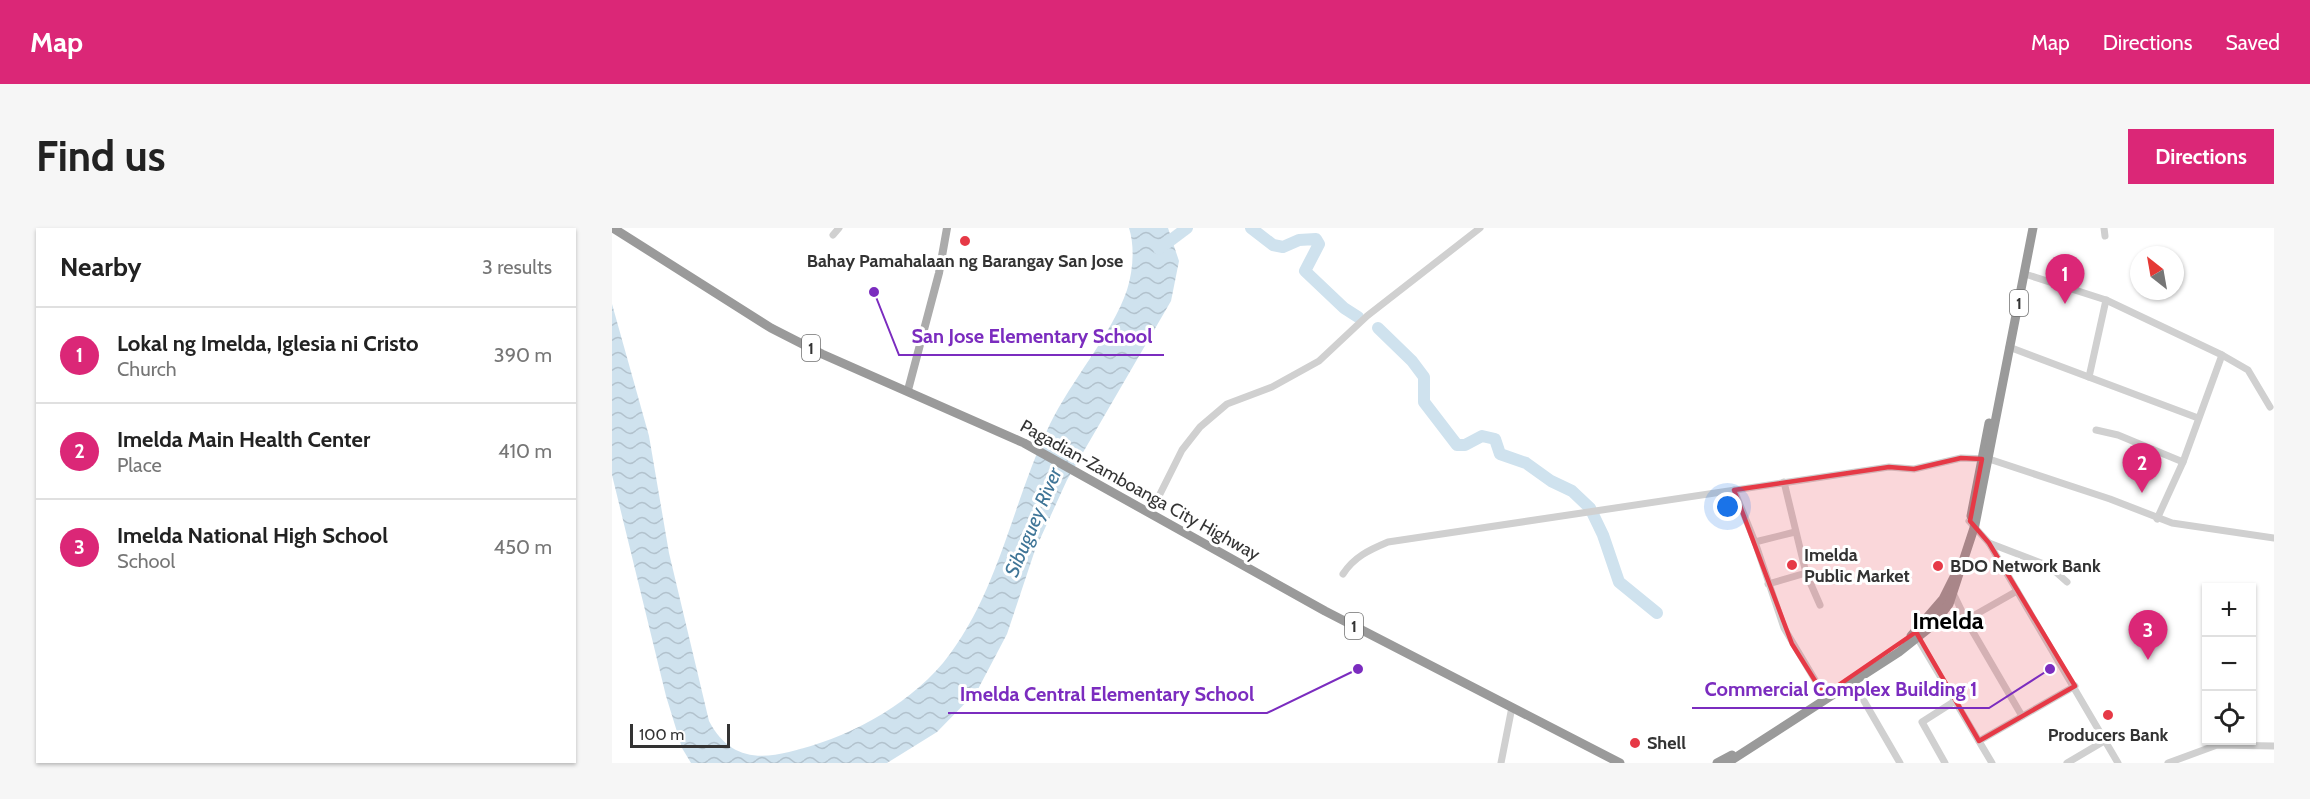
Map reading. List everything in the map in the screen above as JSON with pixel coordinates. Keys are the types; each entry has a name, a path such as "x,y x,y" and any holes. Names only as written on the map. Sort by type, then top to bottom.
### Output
{"highway":[{"name":"Pagadian-Zamboanga City Highway","path":"613,228 771,328 822,354 1024,443 1093,479 1325,611 1620,763"},
{"name":"1","path":"1717,763 1933,625 1954,595 1972,523 2033,228"},
{"name":"1","path":"1727,763 1853,682 1916,635 1943,599 1952,581 1972,523"}],"main road":[{"path":"908,390 939,273 947,228"}],"street":[{"path":"833,235 839,228"},
{"path":"1151,512 1182,450 1200,427 1227,404 1272,387 1319,361 1367,316 1480,228"},
{"path":"2025,274 2106,300 2222,355 2248,370 2270,407"},
{"path":"2089,377 2106,300"},
{"path":"2009,347 2198,418"},
{"path":"2157,519 2183,462 2222,355"},
{"path":"2096,430 2118,435 2183,462"},
{"path":"1343,574 1350,564 1365,552 1388,542 1889,467 1914,469 1961,458 1985,459 2110,499 2157,519 2194,527 2274,538"},
{"path":"1784,482 1806,573 1820,605"},
{"path":"1734,490 1792,644 1824,695"},
{"path":"1972,523 1989,543 2075,686 2118,763"},
{"path":"1755,542 1795,532"},
{"path":"1989,543 2049,566 2067,582"},
{"path":"1768,584 1806,573"},
{"path":"1966,621 2017,591"},
{"path":"1954,595 1966,621 2022,716"},
{"path":"1916,635 1992,763"},
{"path":"1853,682 1900,763"},
{"path":"1979,741 2075,686"},
{"path":"1945,763 1922,722 1955,701"},
{"path":"1501,763 1512,707"},
{"path":"2067,763 2106,740"},
{"path":"2168,763 2217,745 2274,746"}],"highlighted area":[{"path":"1961,458 1982,459 1970,521 1989,543 2075,686 1979,741 1916,632 1824,695 1792,644 1734,490 1889,467 1914,469"}],"water":[{"name":"Sibuguey River","path":"1129,228 1168,228 1179,261 1171,301 1067,480 1035,550 1007,634 977,691 937,732 887,763 691,763 682,748 666,696 612,475 612,304 649,436 669,553 709,721 724,741 742,753 776,755 831,739 892,708 928,679 943,663 962,636 991,578 1050,424 1112,323 1127,290 1133,251"}],"waterway":[{"path":"1159,249 1187,228"},
{"path":"1251,228 1273,245 1283,247 1299,240 1316,239 1319,244 1305,271 1344,308 1358,317"},
{"path":"1378,328 1412,361 1424,377 1424,402 1457,445 1465,445 1482,436 1495,439 1500,454 1526,463 1551,481 1572,491 1590,508 1603,535 1619,582 1657,613"}],"place":[{"name":"Bahay Pamahalaan ng Barangay San Jose","path":"965,241"},
{"name":"San Jose Elementary School","path":"874,292"},
{"name":"Lokal ng Imelda, Iglesia ni Cristo","path":"2065,304"},
{"name":"Imelda Main Health Center","path":"2142,493"},
{"name":"Imelda Public Market","path":"1792,565"},
{"name":"BDO Network Bank","path":"1938,566"},
{"name":"Imelda National High School","path":"2148,660"},
{"name":"Imelda Central Elementary School","path":"1358,669"},
{"name":"Commercial Complex Building 1","path":"2050,669"},
{"name":"Producers Bank","path":"2108,715"},
{"name":"Shell","path":"1635,743"}],"district":[{"name":"Imelda","path":"1948,621"}]}
